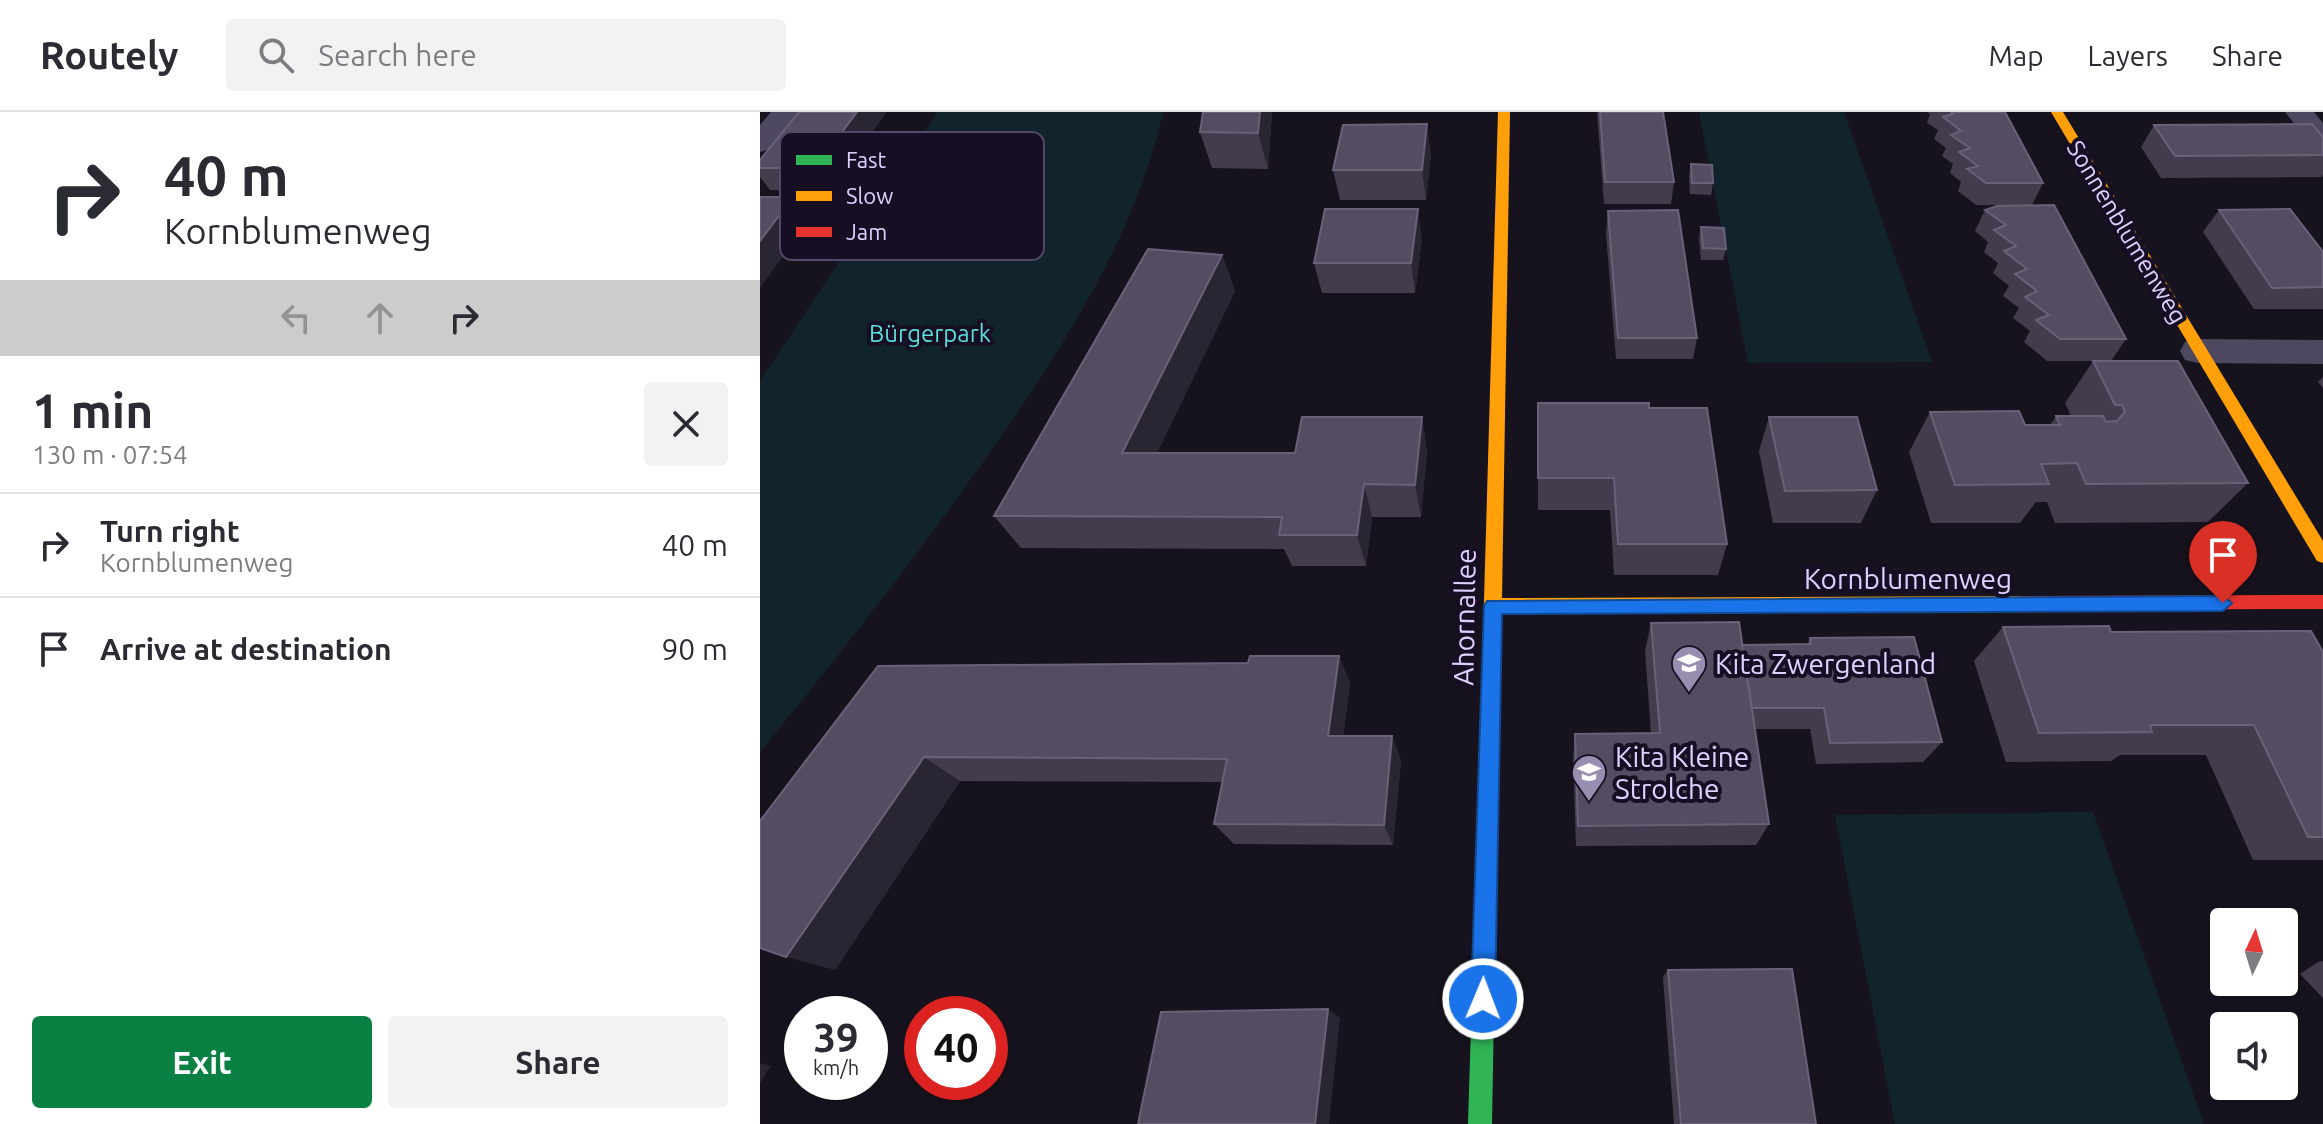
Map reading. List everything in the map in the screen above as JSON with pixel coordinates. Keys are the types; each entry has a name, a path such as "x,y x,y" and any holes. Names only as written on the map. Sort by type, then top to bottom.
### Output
{"street":[{"path":"760,143 786,112"},
{"name":"Ahornallee","path":"1480,1124 1504,112"},
{"name":"Sonnenblumenweg","path":"2057,112 2323,556"},
{"name":"Sonnenblumenweg","path":"2198,351 2323,352"},
{"name":"Kornblumenweg","path":"1493,606 2323,602"}],"green space":[{"name":"Bürgerpark","path":"938,112 1163,112 1151,157 1116,244 1047,368 910,562 760,752 760,381 840,260 1044,260 1044,132 925,132"},
{"path":"1699,112 1844,112 1932,362 1748,363"},
{"path":"2093,812 2204,1124 1895,1124 1835,815"}],"building":[{"path":"799,112 857,112 842,132 783,132"},
{"path":"1203,112 1260,112 1258,133 1200,132"},
{"path":"1600,112 1663,112 1674,182 1605,182"},
{"path":"1951,112 2005,112 2043,183 1986,183 1967,169 1978,166 1959,152 1970,148 1951,135 1961,131 1943,117 1953,114"},
{"path":"1427,124 1422,170 1333,170 1343,125"},
{"path":"2312,124 2323,137 2323,155 2175,156 2154,125"},
{"path":"780,135 780,168 760,168 760,160"},
{"path":"1691,164 1712,165 1713,183 1692,183"},
{"path":"760,197 780,197 780,214 760,241"},
{"path":"2054,205 2126,339 2060,339 2036,320 2049,315 2025,297 2037,291 2015,274 2027,269 2004,251 2016,246 1994,230 2006,225 1985,210 1997,206"},
{"path":"1325,209 1418,209 1411,263 1314,263"},
{"path":"2290,209 2323,252 2323,287 2272,288 2219,210"},
{"path":"1678,210 1697,338 1618,338 1608,211"},
{"path":"1701,227 1724,228 1726,249 1703,248"},
{"path":"1148,249 1222,255 1122,453 1295,453 1302,417 1422,417 1415,485 1364,484 1357,535 1279,535 1282,517 994,516"},
{"path":"2093,361 2178,361 2248,483 2086,484 2077,463 2041,464 2049,484 1955,485 1930,412 2019,411 2025,425 2060,425 2056,416 2103,416 2106,422 2117,421 2125,412 2122,405 2115,405"},
{"path":"1538,403 1649,403 1649,408 1707,408 1727,544 1618,544 1614,478 1538,478"},
{"path":"1769,417 1857,417 1877,490 1785,491"},
{"path":"1739,622 1769,824 1578,826 1575,734 1660,733 1651,623"},
{"path":"2109,626 2111,632 2311,631 2323,652 2323,837 2308,837 2254,725 2150,725 2152,732 2039,733 2003,627"},
{"path":"1914,637 1942,742 1830,743 1824,708 1752,708 1742,645 1811,644 1810,638"},
{"path":"1250,656 1339,656 1328,736 1392,736 1384,825 1214,824 1227,759 924,757 786,957 760,948 760,821 878,666 1248,663"},
{"path":"1792,969 1816,1124 1681,1124 1668,970"},
{"path":"1328,1009 1315,1124 1138,1124 1161,1012"}],"traffic: fast":[{"path":"1480,1124 1491,670"}],"traffic: slow":[{"path":"1491,670 1504,112"},
{"path":"2057,112 2323,556"},
{"path":"1493,606 2022,603"}],"traffic: jam":[{"path":"2022,603 2323,602"}],"place":[{"name":"Kita Zwergenland","path":"1689,694"},
{"name":"Kita Kleine Strolche","path":"1589,803"}],"route":[{"path":"1483,999 1493,606 2223,603"}]}
